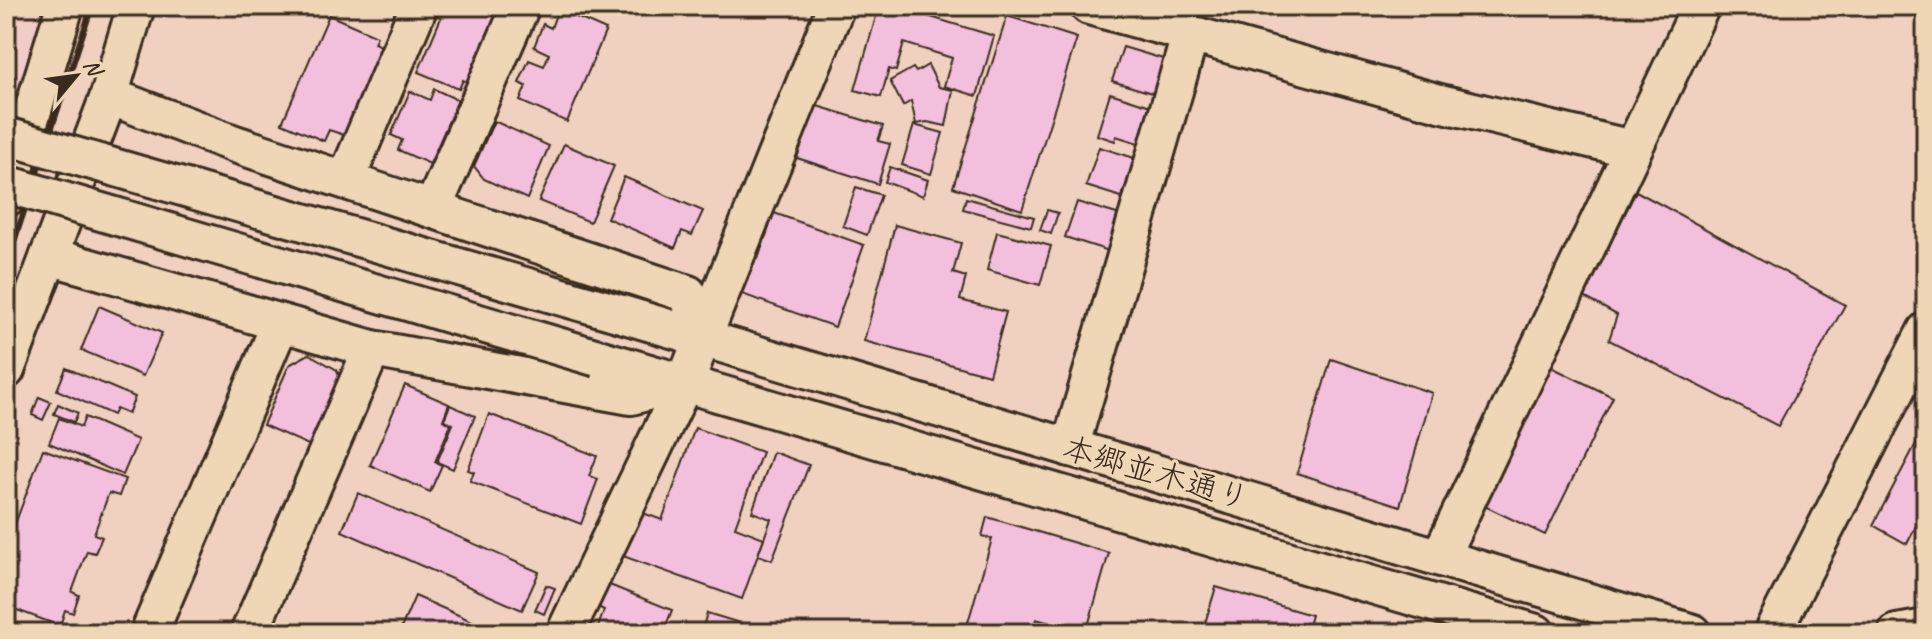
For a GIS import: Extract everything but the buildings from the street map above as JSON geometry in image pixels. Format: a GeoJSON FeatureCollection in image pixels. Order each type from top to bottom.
{"type":"FeatureCollection","features":[{"type":"Feature","properties":{"kind":"street"},"geometry":{"type":"LineString","coordinates":[[6,198],[65,6]]}},
{"type":"Feature","properties":{"kind":"street"},"geometry":{"type":"LineString","coordinates":[[6,370],[109,96],[136,6]]}},
{"type":"Feature","properties":{"kind":"street"},"geometry":{"type":"LineString","coordinates":[[346,180],[419,6]]}},
{"type":"Feature","properties":{"kind":"street"},"geometry":{"type":"LineString","coordinates":[[433,208],[521,6]]}},
{"type":"Feature","properties":{"kind":"street"},"geometry":{"type":"LineString","coordinates":[[565,633],[685,382],[836,6]]}},
{"type":"Feature","properties":{"kind":"street"},"geometry":{"type":"LineString","coordinates":[[1089,6],[1440,103],[1632,149]]}},
{"type":"Feature","properties":{"kind":"street"},"geometry":{"type":"LineString","coordinates":[[1440,557],[1701,6]]}},
{"type":"Feature","properties":{"kind":"street"},"geometry":{"type":"LineString","coordinates":[[1070,448],[1190,36]]}},
{"type":"Feature","properties":{"kind":"street"},"geometry":{"type":"LineString","coordinates":[[109,96],[346,180],[688,294],[702,339]]}},
{"type":"Feature","properties":{"kind":"street","name":"本郷並木通り"},"geometry":{"type":"LineString","coordinates":[[6,136],[618,313],[1693,633]]}},
{"type":"Feature","properties":{"kind":"street","name":"本郷並木通り"},"geometry":{"type":"LineString","coordinates":[[6,184],[1536,633]]}},
{"type":"Feature","properties":{"kind":"street"},"geometry":{"type":"LineString","coordinates":[[49,256],[372,349],[631,396],[685,382]]}},
{"type":"Feature","properties":{"kind":"street"},"geometry":{"type":"LineString","coordinates":[[149,633],[280,324]]}},
{"type":"Feature","properties":{"kind":"street"},"geometry":{"type":"LineString","coordinates":[[1772,633],[1926,331]]}},
{"type":"Feature","properties":{"kind":"street"},"geometry":{"type":"LineString","coordinates":[[249,633],[372,349]]}},
{"type":"Feature","properties":{"kind":"street"},"geometry":{"type":"LineString","coordinates":[[1897,633],[1926,628]]}},
{"type":"Feature","properties":{"kind":"shaded area"},"geometry":{"type":"Polygon","coordinates":[[[6,6],[53,6],[6,141],[6,6]]]}},
{"type":"Feature","properties":{"kind":"railway"},"geometry":{"type":"LineString","coordinates":[[6,266],[92,6]]}}]}
